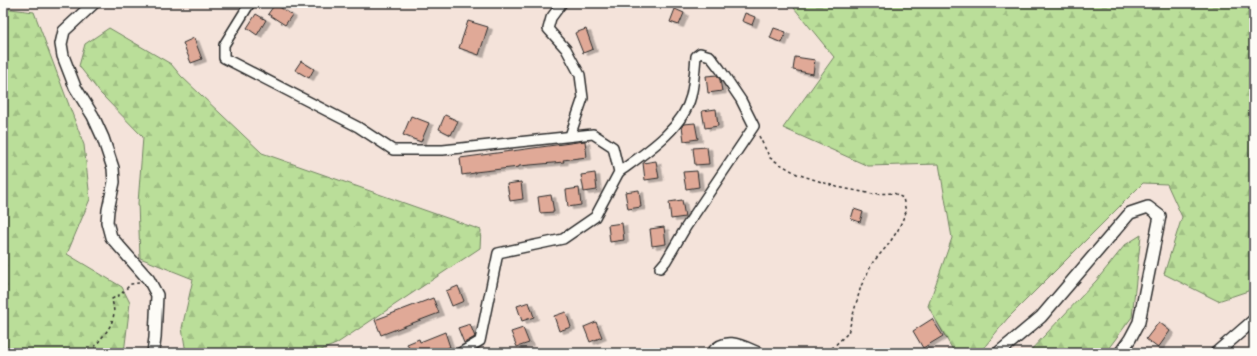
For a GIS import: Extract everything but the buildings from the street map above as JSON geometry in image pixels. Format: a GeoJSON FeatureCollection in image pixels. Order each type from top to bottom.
{"type":"FeatureCollection","features":[{"type":"Feature","properties":{"kind":"street"},"geometry":{"type":"LineString","coordinates":[[94,3],[64,30],[61,44],[63,56],[75,87],[93,116],[103,138],[113,168],[114,182],[107,222],[111,237],[150,283],[157,295],[153,353]]}},
{"type":"Feature","properties":{"kind":"street"},"geometry":{"type":"LineString","coordinates":[[250,3],[224,45],[224,58],[358,127],[393,150],[443,150],[593,134],[614,147],[619,172]]}},
{"type":"Feature","properties":{"kind":"street"},"geometry":{"type":"LineString","coordinates":[[562,3],[551,18],[548,29],[566,49],[580,75],[583,98],[570,136]]}},
{"type":"Feature","properties":{"kind":"street"},"geometry":{"type":"LineString","coordinates":[[460,353],[480,341],[498,253],[563,239],[595,217],[619,172],[664,138],[683,116],[691,97],[696,56],[700,52],[710,56],[720,69],[741,100],[754,126],[660,268]]}},
{"type":"Feature","properties":{"kind":"street"},"geometry":{"type":"LineString","coordinates":[[998,353],[1041,317],[1130,213],[1148,207],[1160,216],[1139,322],[1130,339],[1120,353]]}},
{"type":"Feature","properties":{"kind":"street"},"geometry":{"type":"LineString","coordinates":[[1216,353],[1254,320]]}},
{"type":"Feature","properties":{"kind":"street"},"geometry":{"type":"LineString","coordinates":[[712,353],[720,345],[732,343],[758,353]]}},
{"type":"Feature","properties":{"kind":"path"},"geometry":{"type":"LineString","coordinates":[[754,126],[770,158],[797,174],[838,187],[873,194],[894,193],[902,198],[906,212],[898,230],[888,245],[873,262],[861,286],[848,333],[830,350],[815,353]]}},
{"type":"Feature","properties":{"kind":"path"},"geometry":{"type":"LineString","coordinates":[[92,353],[95,345],[108,330],[114,316],[112,299],[121,294],[131,284],[150,283]]}},
{"type":"Feature","properties":{"kind":"green space"},"geometry":{"type":"Polygon","coordinates":[[[790,3],[1254,3],[1254,289],[1218,301],[1164,274],[1182,217],[1167,184],[1143,183],[1007,319],[982,350],[953,350],[928,306],[952,238],[939,164],[868,166],[783,128],[834,57],[790,3]]]}},
{"type":"Feature","properties":{"kind":"green space"},"geometry":{"type":"Polygon","coordinates":[[[3,8],[34,12],[84,145],[90,199],[67,254],[122,287],[130,303],[124,353],[3,353],[3,8]]]}},
{"type":"Feature","properties":{"kind":"green space"},"geometry":{"type":"Polygon","coordinates":[[[109,28],[171,64],[181,76],[262,153],[481,230],[480,248],[336,344],[314,353],[186,353],[182,328],[193,279],[140,258],[138,203],[143,137],[101,94],[79,66],[85,44],[109,28]]]}},
{"type":"Feature","properties":{"kind":"green space"},"geometry":{"type":"Polygon","coordinates":[[[1141,235],[1132,317],[1105,353],[1028,353],[1096,281],[1125,245],[1141,235]]]}}]}
